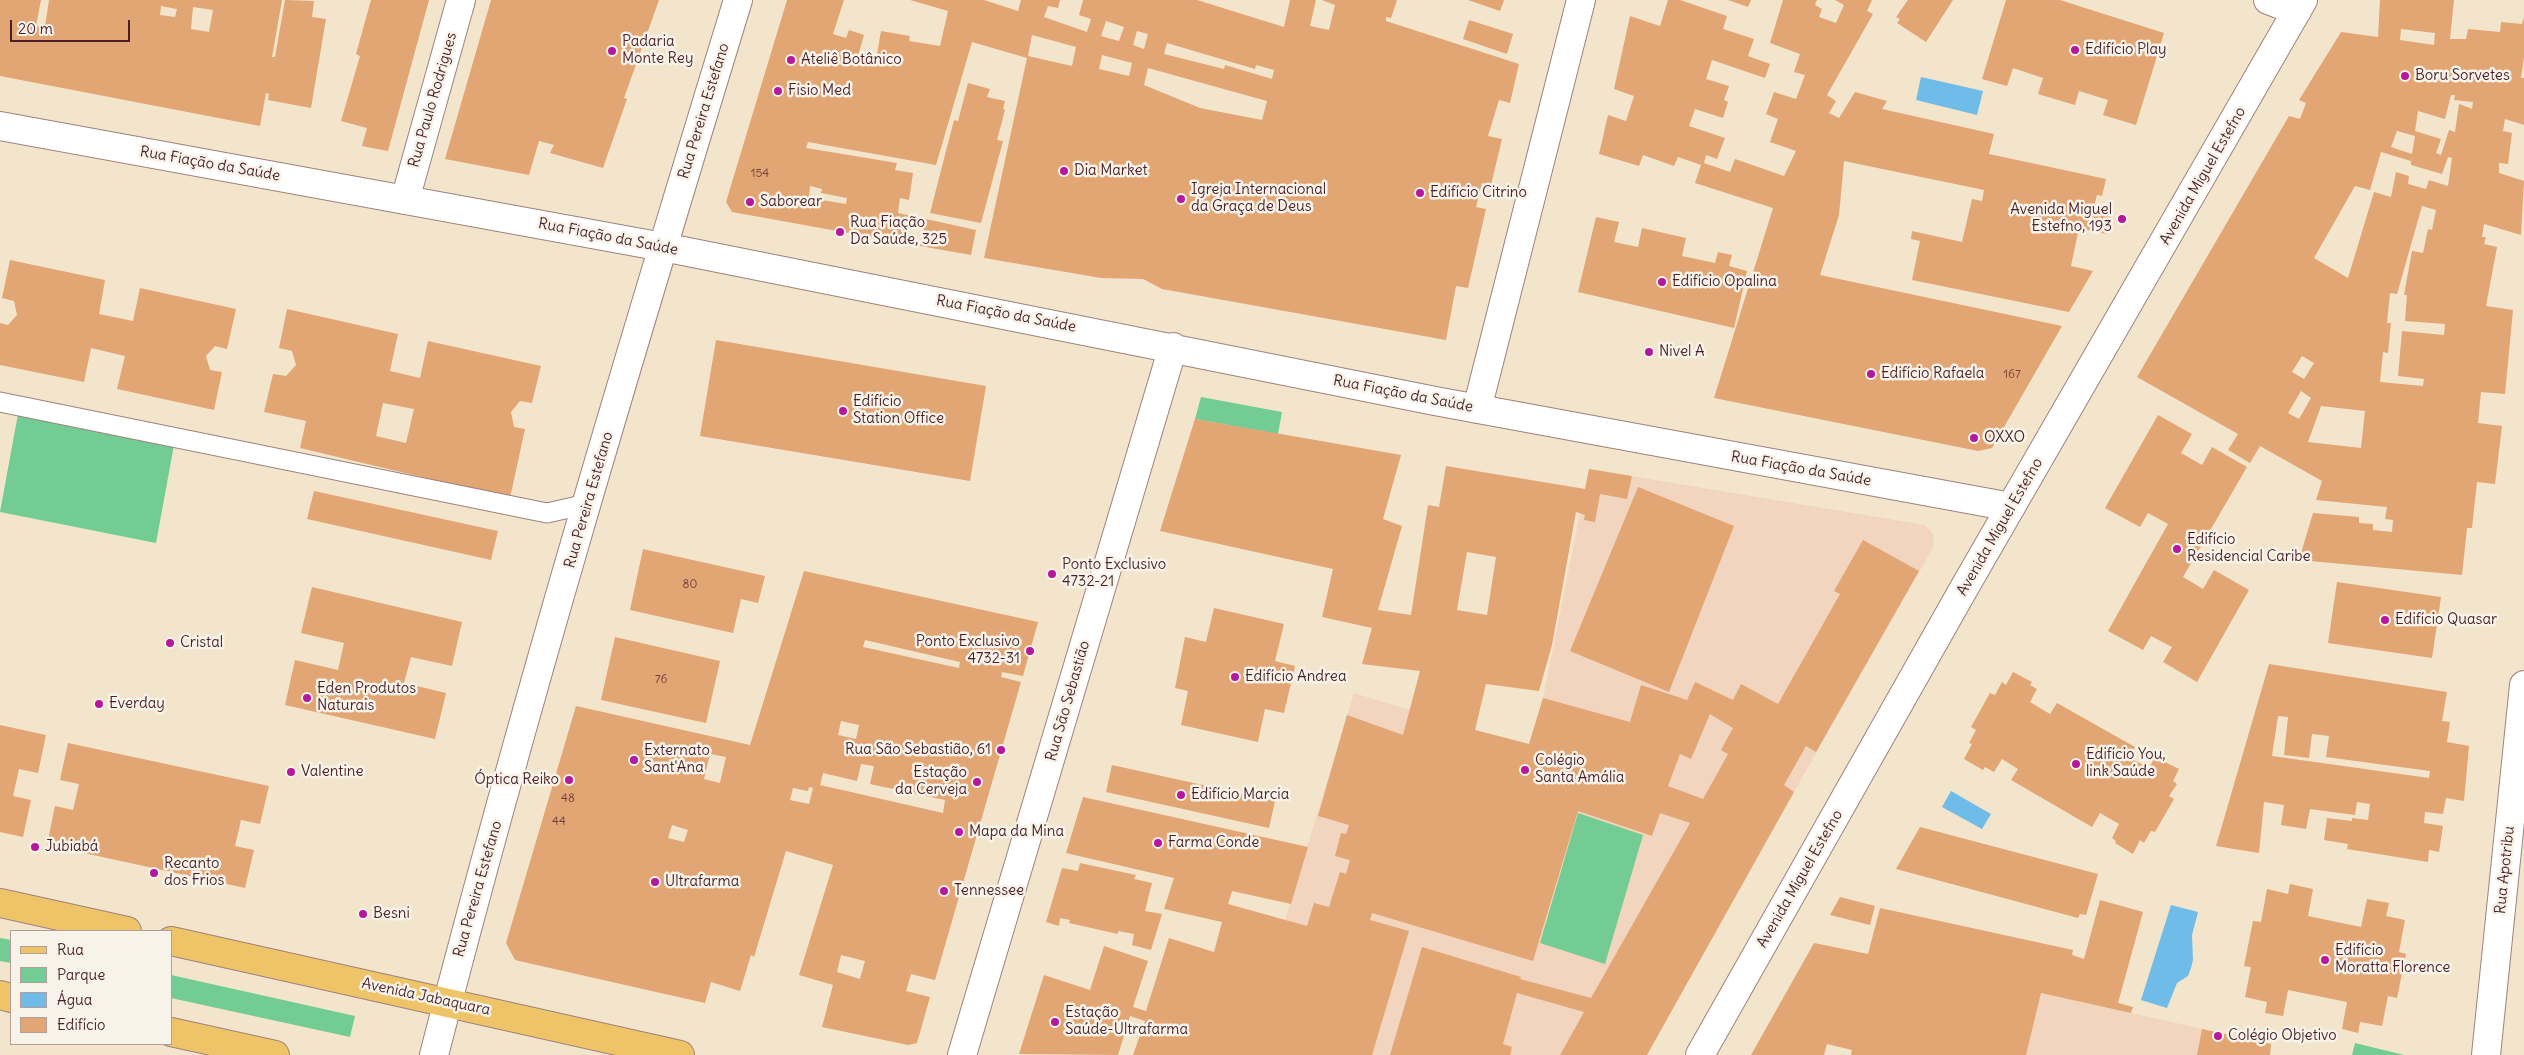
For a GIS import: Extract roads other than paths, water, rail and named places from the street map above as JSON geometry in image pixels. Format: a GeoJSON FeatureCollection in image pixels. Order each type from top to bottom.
{"type":"FeatureCollection","features":[{"type":"Feature","properties":{"kind":"main road"},"geometry":{"type":"LineString","coordinates":[[0,903],[122,930]]}},
{"type":"Feature","properties":{"kind":"main road","name":"Avenida Jabaquara"},"geometry":{"type":"LineString","coordinates":[[172,941],[680,1055]]}},
{"type":"Feature","properties":{"kind":"main road"},"geometry":{"type":"LineString","coordinates":[[172,1032],[275,1055]]}},
{"type":"Feature","properties":{"kind":"street","name":"Rua Paulo Rodrigues"},"geometry":{"type":"LineString","coordinates":[[405,200],[461,0]]}},
{"type":"Feature","properties":{"kind":"street","name":"Rua Pereira Estefano"},"geometry":{"type":"LineString","coordinates":[[434,1055],[465,933],[588,504],[738,0]]}},
{"type":"Feature","properties":{"kind":"street"},"geometry":{"type":"LineString","coordinates":[[1478,409],[1581,0]]}},
{"type":"Feature","properties":{"kind":"street"},"geometry":{"type":"LineString","coordinates":[[2268,0],[2300,6]]}},
{"type":"Feature","properties":{"kind":"street","name":"Avenida Miguel Estefno"},"geometry":{"type":"LineString","coordinates":[[1700,1055],[2011,507],[2300,6]]}},
{"type":"Feature","properties":{"kind":"street","name":"Rua Fiação da Saúde"},"geometry":{"type":"LineString","coordinates":[[0,126],[663,247],[1478,409],[2011,507]]}},
{"type":"Feature","properties":{"kind":"street","name":"Rua São Sebastião"},"geometry":{"type":"LineString","coordinates":[[962,1055],[1173,347]]}},
{"type":"Feature","properties":{"kind":"street","name":"Rua Apotribu"},"geometry":{"type":"LineString","coordinates":[[2486,1055],[2524,685]]}},
{"type":"Feature","properties":{"kind":"lane"},"geometry":{"type":"LineString","coordinates":[[0,402],[547,512],[588,504]]}},
{"type":"Feature","properties":{"kind":"water"},"geometry":{"type":"Polygon","coordinates":[[[1921,77],[1983,91],[1977,115],[1916,100],[1921,77]]]}},
{"type":"Feature","properties":{"kind":"water"},"geometry":{"type":"Polygon","coordinates":[[[1951,791],[1991,814],[1982,829],[1942,807],[1951,791]]]}},
{"type":"Feature","properties":{"kind":"water"},"geometry":{"type":"Polygon","coordinates":[[[2171,905],[2198,912],[2192,935],[2193,960],[2191,968],[2188,976],[2177,983],[2167,1008],[2141,1000],[2171,905]]]}},
{"type":"Feature","properties":{"kind":"place","name":"Edifício Play"},"geometry":{"type":"Point","coordinates":[2075,50]}},
{"type":"Feature","properties":{"kind":"place","name":"Padaria Monte Rey"},"geometry":{"type":"Point","coordinates":[612,51]}},
{"type":"Feature","properties":{"kind":"place","name":"Ateliê Botânico"},"geometry":{"type":"Point","coordinates":[791,60]}},
{"type":"Feature","properties":{"kind":"place","name":"Boru Sorvetes"},"geometry":{"type":"Point","coordinates":[2405,76]}},
{"type":"Feature","properties":{"kind":"place","name":"Fisio Med"},"geometry":{"type":"Point","coordinates":[778,91]}},
{"type":"Feature","properties":{"kind":"place","name":"Dia Market"},"geometry":{"type":"Point","coordinates":[1064,171]}},
{"type":"Feature","properties":{"kind":"place","name":"Edifício Citrino"},"geometry":{"type":"Point","coordinates":[1420,193]}},
{"type":"Feature","properties":{"kind":"place","name":"Igreja Internacional da Graça de Deus"},"geometry":{"type":"Point","coordinates":[1181,199]}},
{"type":"Feature","properties":{"kind":"place","name":"Saborear"},"geometry":{"type":"Point","coordinates":[750,202]}},
{"type":"Feature","properties":{"kind":"place","name":"Avenida Miguel Estefno, 193"},"geometry":{"type":"Point","coordinates":[2122,219]}},
{"type":"Feature","properties":{"kind":"place","name":"Rua Fiação Da Saúde, 325"},"geometry":{"type":"Point","coordinates":[840,232]}},
{"type":"Feature","properties":{"kind":"place","name":"Edifício Opalina"},"geometry":{"type":"Point","coordinates":[1662,282]}},
{"type":"Feature","properties":{"kind":"place","name":"Nivel A"},"geometry":{"type":"Point","coordinates":[1649,352]}},
{"type":"Feature","properties":{"kind":"place","name":"Edifício Rafaela"},"geometry":{"type":"Point","coordinates":[1871,374]}},
{"type":"Feature","properties":{"kind":"place","name":"Edifício Station Office"},"geometry":{"type":"Point","coordinates":[843,411]}},
{"type":"Feature","properties":{"kind":"place","name":"OXXO"},"geometry":{"type":"Point","coordinates":[1974,438]}},
{"type":"Feature","properties":{"kind":"place","name":"Edifício Residencial Caribe"},"geometry":{"type":"Point","coordinates":[2177,549]}},
{"type":"Feature","properties":{"kind":"place","name":"Ponto Exclusivo 4732-21"},"geometry":{"type":"Point","coordinates":[1052,574]}},
{"type":"Feature","properties":{"kind":"place","name":"Edifício Quasar"},"geometry":{"type":"Point","coordinates":[2385,620]}},
{"type":"Feature","properties":{"kind":"place","name":"Cristal"},"geometry":{"type":"Point","coordinates":[170,643]}},
{"type":"Feature","properties":{"kind":"place","name":"Ponto Exclusivo 4732-31"},"geometry":{"type":"Point","coordinates":[1030,651]}},
{"type":"Feature","properties":{"kind":"place","name":"Edifício Andrea"},"geometry":{"type":"Point","coordinates":[1235,677]}},
{"type":"Feature","properties":{"kind":"place","name":"Eden Produtos Naturais"},"geometry":{"type":"Point","coordinates":[307,698]}},
{"type":"Feature","properties":{"kind":"place","name":"Everday"},"geometry":{"type":"Point","coordinates":[99,704]}},
{"type":"Feature","properties":{"kind":"place","name":"Rua São Sebastião, 61"},"geometry":{"type":"Point","coordinates":[1001,750]}},
{"type":"Feature","properties":{"kind":"place","name":"Externato Sant'Ana"},"geometry":{"type":"Point","coordinates":[634,760]}},
{"type":"Feature","properties":{"kind":"place","name":"Edifício You, link Saúde"},"geometry":{"type":"Point","coordinates":[2076,764]}},
{"type":"Feature","properties":{"kind":"place","name":"Colégio Santa Amália"},"geometry":{"type":"Point","coordinates":[1525,770]}},
{"type":"Feature","properties":{"kind":"place","name":"Valentine"},"geometry":{"type":"Point","coordinates":[291,772]}},
{"type":"Feature","properties":{"kind":"place","name":"Óptica Reiko"},"geometry":{"type":"Point","coordinates":[569,780]}},
{"type":"Feature","properties":{"kind":"place","name":"Estação da Cerveja"},"geometry":{"type":"Point","coordinates":[977,782]}},
{"type":"Feature","properties":{"kind":"place","name":"Edifício Marcia"},"geometry":{"type":"Point","coordinates":[1181,795]}},
{"type":"Feature","properties":{"kind":"place","name":"Mapa da Mina"},"geometry":{"type":"Point","coordinates":[959,832]}},
{"type":"Feature","properties":{"kind":"place","name":"Farma Conde"},"geometry":{"type":"Point","coordinates":[1158,843]}},
{"type":"Feature","properties":{"kind":"place","name":"Jubiabá"},"geometry":{"type":"Point","coordinates":[35,847]}},
{"type":"Feature","properties":{"kind":"place","name":"Recanto dos Frios"},"geometry":{"type":"Point","coordinates":[154,873]}},
{"type":"Feature","properties":{"kind":"place","name":"Ultrafarma"},"geometry":{"type":"Point","coordinates":[655,882]}},
{"type":"Feature","properties":{"kind":"place","name":"Tennessee"},"geometry":{"type":"Point","coordinates":[944,891]}},
{"type":"Feature","properties":{"kind":"place","name":"Besni"},"geometry":{"type":"Point","coordinates":[363,914]}},
{"type":"Feature","properties":{"kind":"place","name":"Edifício Moratta Florence"},"geometry":{"type":"Point","coordinates":[2325,960]}},
{"type":"Feature","properties":{"kind":"place","name":"Estação Saúde-Ultrafarma"},"geometry":{"type":"Point","coordinates":[1055,1022]}},
{"type":"Feature","properties":{"kind":"place","name":"Colégio Objetivo"},"geometry":{"type":"Point","coordinates":[2218,1036]}}]}
